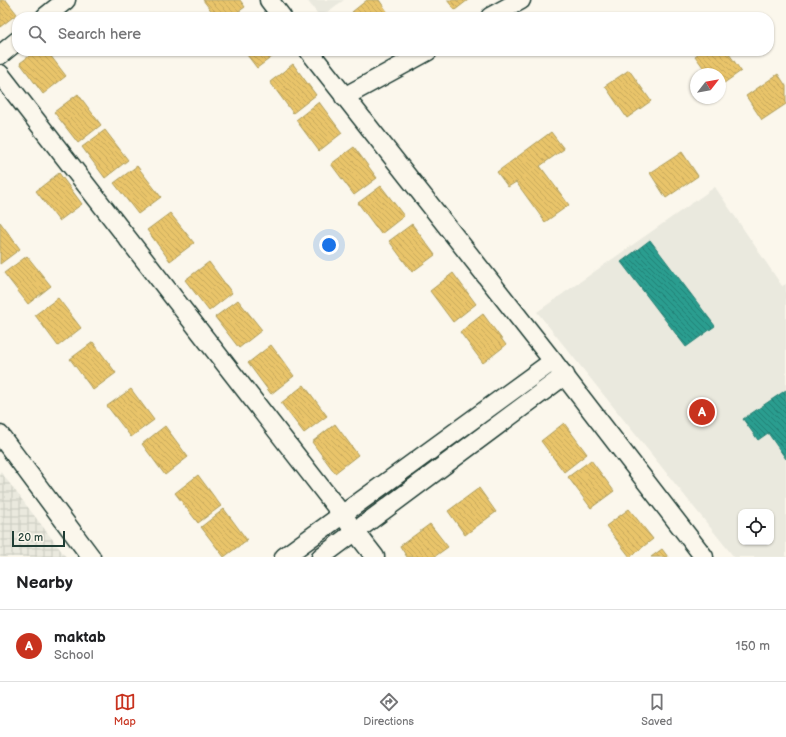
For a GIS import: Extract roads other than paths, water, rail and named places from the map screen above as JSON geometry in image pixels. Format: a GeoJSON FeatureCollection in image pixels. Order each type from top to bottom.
{"type":"FeatureCollection","features":[{"type":"Feature","properties":{"kind":"street"},"geometry":{"type":"LineString","coordinates":[[52,12],[66,0]]}},
{"type":"Feature","properties":{"kind":"street"},"geometry":{"type":"LineString","coordinates":[[269,0],[278,12]]}},
{"type":"Feature","properties":{"kind":"street"},"geometry":{"type":"LineString","coordinates":[[499,12],[521,0]]}},
{"type":"Feature","properties":{"kind":"street"},"geometry":{"type":"LineString","coordinates":[[0,55],[12,45]]}},
{"type":"Feature","properties":{"kind":"street"},"geometry":{"type":"LineString","coordinates":[[313,56],[565,376],[704,557]]}},
{"type":"Feature","properties":{"kind":"street"},"geometry":{"type":"LineString","coordinates":[[344,97],[419,56]]}},
{"type":"Feature","properties":{"kind":"street"},"geometry":{"type":"LineString","coordinates":[[0,74],[375,557]]}},
{"type":"Feature","properties":{"kind":"street"},"geometry":{"type":"LineString","coordinates":[[284,557],[553,361]]}},
{"type":"Feature","properties":{"kind":"street"},"geometry":{"type":"LineString","coordinates":[[321,557],[565,376]]}},
{"type":"Feature","properties":{"kind":"street"},"geometry":{"type":"LineString","coordinates":[[0,435],[91,557]]}},
{"type":"Feature","properties":{"kind":"place","name":"maktab"},"geometry":{"type":"Point","coordinates":[702,412]}}]}
